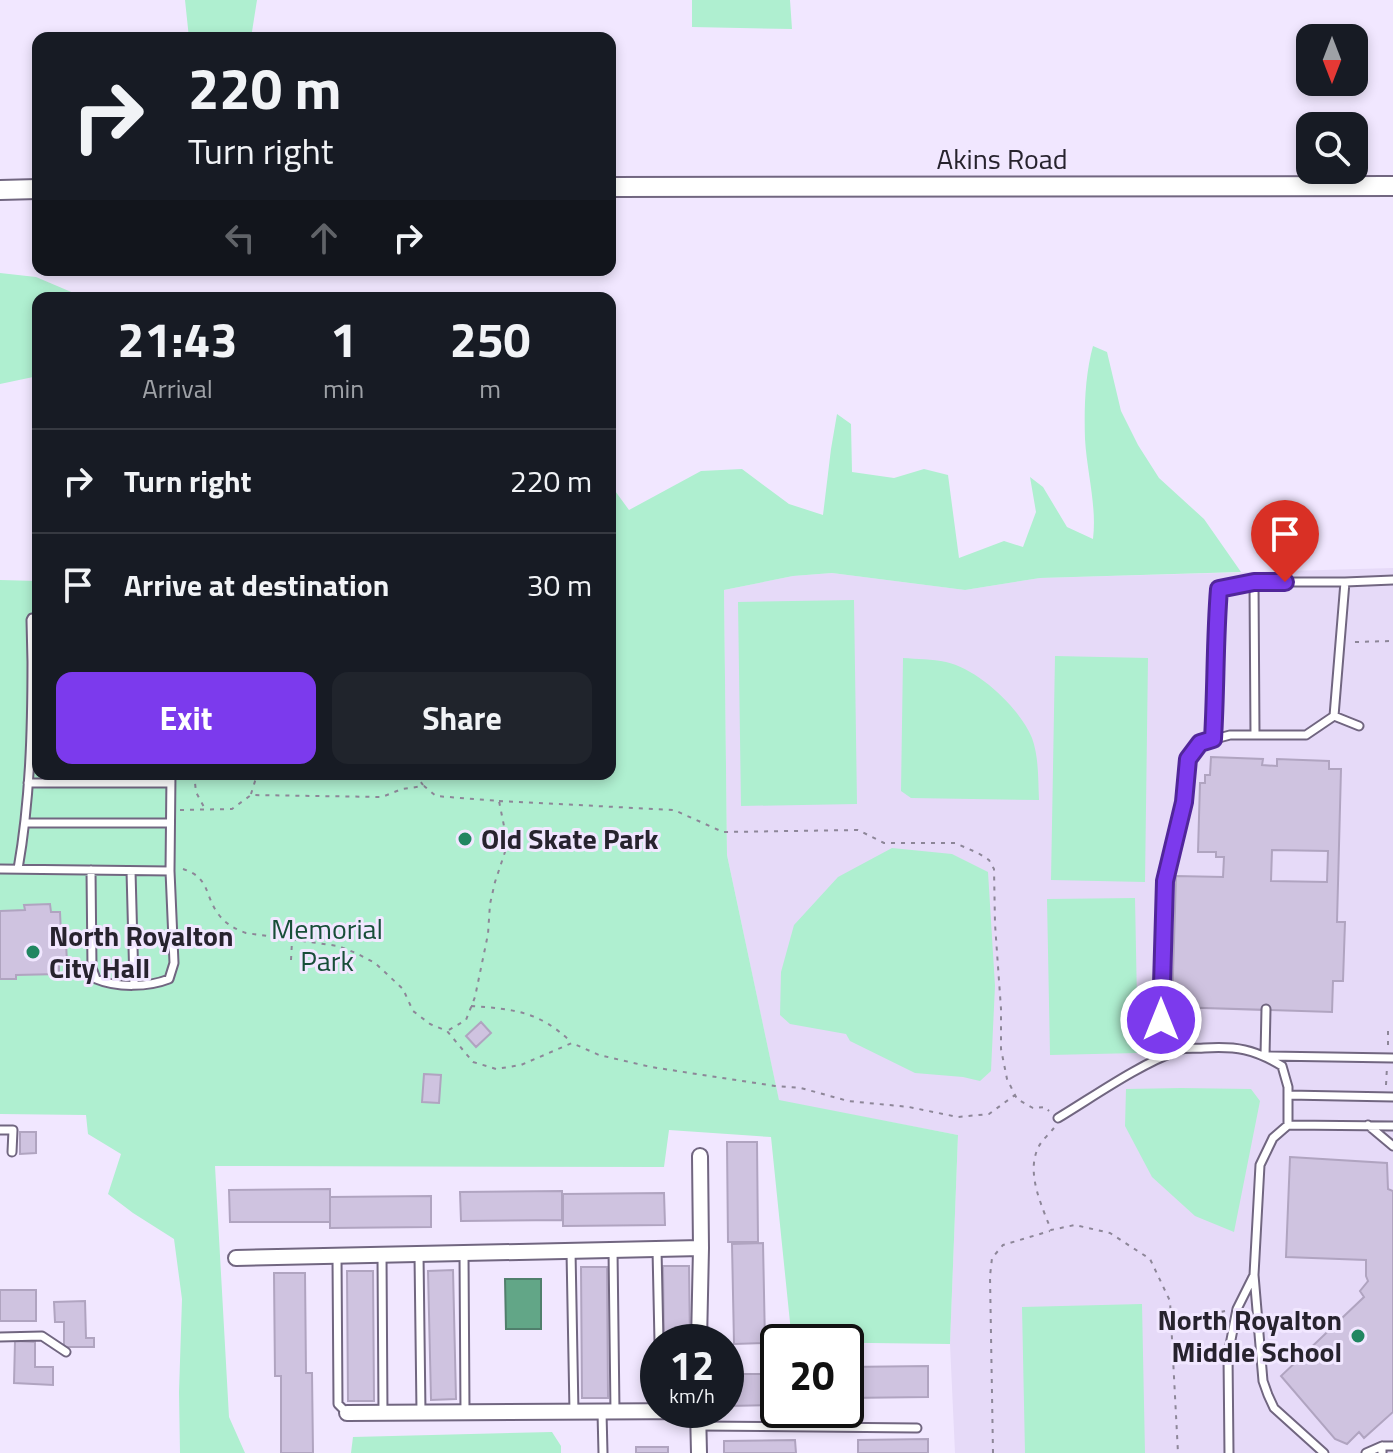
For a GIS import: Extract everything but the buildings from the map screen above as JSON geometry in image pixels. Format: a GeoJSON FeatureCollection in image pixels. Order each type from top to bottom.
{"type":"FeatureCollection","features":[{"type":"Feature","properties":{"kind":"street","name":"Akins Road"},"geometry":{"type":"LineString","coordinates":[[616,187],[1393,186]]}},
{"type":"Feature","properties":{"kind":"street"},"geometry":{"type":"LineString","coordinates":[[0,190],[32,189]]}},
{"type":"Feature","properties":{"kind":"street"},"geometry":{"type":"LineString","coordinates":[[699,1324],[700,1156]]}},
{"type":"Feature","properties":{"kind":"street"},"geometry":{"type":"LineString","coordinates":[[236,1258],[701,1248]]}},
{"type":"Feature","properties":{"kind":"street"},"geometry":{"type":"LineString","coordinates":[[347,1413],[640,1411]]}},
{"type":"Feature","properties":{"kind":"street"},"geometry":{"type":"LineString","coordinates":[[698,1428],[699,1453]]}},
{"type":"Feature","properties":{"kind":"lane"},"geometry":{"type":"LineString","coordinates":[[1213,739],[1219,589],[1254,582],[1393,580]]}},
{"type":"Feature","properties":{"kind":"lane"},"geometry":{"type":"LineString","coordinates":[[1254,582],[1255,735]]}},
{"type":"Feature","properties":{"kind":"lane"},"geometry":{"type":"LineString","coordinates":[[1334,716],[1345,582]]}},
{"type":"Feature","properties":{"kind":"lane"},"geometry":{"type":"LineString","coordinates":[[1182,1048],[1161,1020],[1165,881],[1184,802],[1188,759],[1200,743],[1213,739],[1230,735],[1306,735],[1334,716]]}},
{"type":"Feature","properties":{"kind":"lane"},"geometry":{"type":"LineString","coordinates":[[1334,716],[1359,726]]}},
{"type":"Feature","properties":{"kind":"lane"},"geometry":{"type":"LineString","coordinates":[[18,869],[32,756]]}},
{"type":"Feature","properties":{"kind":"lane"},"geometry":{"type":"LineString","coordinates":[[28,783],[114,780]]}},
{"type":"Feature","properties":{"kind":"lane"},"geometry":{"type":"LineString","coordinates":[[91,870],[92,968],[96,979],[108,984],[156,984],[169,979],[174,963],[170,871],[171,780]]}},
{"type":"Feature","properties":{"kind":"lane"},"geometry":{"type":"LineString","coordinates":[[26,823],[170,823]]}},
{"type":"Feature","properties":{"kind":"lane"},"geometry":{"type":"LineString","coordinates":[[0,869],[170,871]]}},
{"type":"Feature","properties":{"kind":"lane"},"geometry":{"type":"LineString","coordinates":[[131,871],[134,984]]}},
{"type":"Feature","properties":{"kind":"lane"},"geometry":{"type":"LineString","coordinates":[[1265,1056],[1266,1009]]}},
{"type":"Feature","properties":{"kind":"lane"},"geometry":{"type":"LineString","coordinates":[[1058,1118],[1134,1072],[1182,1048],[1223,1047],[1247,1049],[1282,1066],[1288,1087],[1288,1125]]}},
{"type":"Feature","properties":{"kind":"lane"},"geometry":{"type":"LineString","coordinates":[[1265,1056],[1393,1058]]}},
{"type":"Feature","properties":{"kind":"lane"},"geometry":{"type":"LineString","coordinates":[[1288,1095],[1393,1097]]}},
{"type":"Feature","properties":{"kind":"lane"},"geometry":{"type":"LineString","coordinates":[[1324,1453],[1274,1408],[1263,1381],[1254,1275],[1260,1165],[1273,1138],[1288,1125],[1393,1126]]}},
{"type":"Feature","properties":{"kind":"lane"},"geometry":{"type":"LineString","coordinates":[[1368,1125],[1393,1146]]}},
{"type":"Feature","properties":{"kind":"lane"},"geometry":{"type":"LineString","coordinates":[[0,1130],[13,1130],[12,1152]]}},
{"type":"Feature","properties":{"kind":"lane"},"geometry":{"type":"LineString","coordinates":[[657,1249],[659,1324]]}},
{"type":"Feature","properties":{"kind":"lane"},"geometry":{"type":"LineString","coordinates":[[603,1453],[609,1412],[613,1250]]}},
{"type":"Feature","properties":{"kind":"lane"},"geometry":{"type":"LineString","coordinates":[[571,1251],[574,1412]]}},
{"type":"Feature","properties":{"kind":"lane"},"geometry":{"type":"LineString","coordinates":[[464,1253],[465,1412]]}},
{"type":"Feature","properties":{"kind":"lane"},"geometry":{"type":"LineString","coordinates":[[419,1254],[421,1412]]}},
{"type":"Feature","properties":{"kind":"lane"},"geometry":{"type":"LineString","coordinates":[[382,1255],[383,1413]]}},
{"type":"Feature","properties":{"kind":"lane"},"geometry":{"type":"LineString","coordinates":[[337,1256],[338,1404],[347,1413]]}},
{"type":"Feature","properties":{"kind":"lane"},"geometry":{"type":"LineString","coordinates":[[1229,1453],[1228,1355],[1237,1309],[1254,1275]]}},
{"type":"Feature","properties":{"kind":"lane"},"geometry":{"type":"LineString","coordinates":[[0,1337],[42,1336],[66,1352]]}},
{"type":"Feature","properties":{"kind":"lane"},"geometry":{"type":"LineString","coordinates":[[744,1419],[917,1428]]}},
{"type":"Feature","properties":{"kind":"lane"},"geometry":{"type":"LineString","coordinates":[[1366,1453],[1393,1446]]}},
{"type":"Feature","properties":{"kind":"path"},"geometry":{"type":"LineString","coordinates":[[1355,642],[1393,639]]}},
{"type":"Feature","properties":{"kind":"path"},"geometry":{"type":"LineString","coordinates":[[195,780],[196,792],[205,809]]}},
{"type":"Feature","properties":{"kind":"path"},"geometry":{"type":"LineString","coordinates":[[170,810],[232,809],[251,795],[255,780]]}},
{"type":"Feature","properties":{"kind":"path"},"geometry":{"type":"LineString","coordinates":[[420,780],[436,796],[674,810],[723,832],[858,830],[884,843],[955,843],[989,860],[994,869],[1001,1049],[1007,1079],[1017,1099],[1033,1108],[1045,1107],[1058,1118],[1039,1146],[1032,1166],[1051,1230]]}},
{"type":"Feature","properties":{"kind":"path"},"geometry":{"type":"LineString","coordinates":[[251,795],[382,797],[402,789],[424,786]]}},
{"type":"Feature","properties":{"kind":"path"},"geometry":{"type":"LineString","coordinates":[[447,1031],[466,1020],[488,934],[492,893],[506,849],[499,801]]}},
{"type":"Feature","properties":{"kind":"path"},"geometry":{"type":"LineString","coordinates":[[170,871],[177,868],[196,874],[209,892],[218,914],[236,929],[338,946],[375,963],[403,989],[413,1011],[430,1024],[447,1031],[473,1062],[496,1069],[521,1065],[572,1043]]}},
{"type":"Feature","properties":{"kind":"path"},"geometry":{"type":"LineString","coordinates":[[291,960],[292,940]]}},
{"type":"Feature","properties":{"kind":"path"},"geometry":{"type":"LineString","coordinates":[[471,1006],[514,1009],[538,1018],[560,1031],[572,1043],[599,1055],[651,1067],[801,1088],[848,1101],[909,1107],[958,1117],[989,1114],[1015,1095]]}},
{"type":"Feature","properties":{"kind":"path"},"geometry":{"type":"LineString","coordinates":[[993,1453],[992,1258],[1003,1245],[1075,1225],[1110,1233],[1150,1259],[1170,1301],[1178,1453]]}},
{"type":"Feature","properties":{"kind":"path"},"geometry":{"type":"LineString","coordinates":[[1172,1323],[1223,1312]]}},
{"type":"Feature","properties":{"kind":"shaded area"},"geometry":{"type":"Polygon","coordinates":[[[1393,568],[1393,1453],[955,1453],[950,1344],[958,1135],[779,1101],[727,855],[724,590],[793,576],[832,573],[965,590],[1040,578],[1393,568]]]}},
{"type":"Feature","properties":{"kind":"shaded area"},"geometry":{"type":"Polygon","coordinates":[[[505,1279],[541,1279],[541,1329],[506,1329],[505,1279]]]}},
{"type":"Feature","properties":{"kind":"green space"},"geometry":{"type":"Polygon","coordinates":[[[185,0],[257,0],[252,32],[188,32],[185,0]]]}},
{"type":"Feature","properties":{"kind":"green space"},"geometry":{"type":"Polygon","coordinates":[[[692,0],[790,0],[792,29],[692,27],[692,0]]]}},
{"type":"Feature","properties":{"kind":"green space"},"geometry":{"type":"Polygon","coordinates":[[[0,273],[36,277],[71,292],[32,292],[32,377],[0,384],[0,273]]]}},
{"type":"Feature","properties":{"kind":"green space","name":"Memorial Park"},"geometry":{"type":"Polygon","coordinates":[[[1093,346],[1107,352],[1121,411],[1159,478],[1204,519],[1241,572],[1040,578],[965,590],[832,573],[793,576],[724,590],[727,855],[779,1100],[958,1135],[950,1344],[864,1343],[864,1324],[790,1324],[771,1137],[669,1130],[664,1167],[215,1166],[229,1417],[245,1453],[180,1453],[182,1299],[174,1239],[108,1194],[121,1154],[88,1134],[86,1115],[0,1114],[0,580],[32,581],[32,780],[616,780],[616,492],[629,510],[701,471],[742,469],[789,504],[823,515],[837,414],[851,424],[852,472],[894,478],[924,469],[948,475],[959,558],[1004,541],[1023,547],[1036,512],[1030,477],[1043,487],[1067,527],[1093,539],[1094,514],[1086,452],[1087,380],[1093,346]]]}},
{"type":"Feature","properties":{"kind":"green space"},"geometry":{"type":"Polygon","coordinates":[[[854,600],[857,804],[741,806],[738,602],[854,600]]]}},
{"type":"Feature","properties":{"kind":"green space"},"geometry":{"type":"Polygon","coordinates":[[[1055,656],[1148,658],[1145,882],[1051,880],[1055,656]]]}},
{"type":"Feature","properties":{"kind":"green space"},"geometry":{"type":"Polygon","coordinates":[[[903,658],[941,661],[958,666],[984,681],[1008,703],[1032,738],[1039,800],[911,798],[901,791],[903,658]]]}},
{"type":"Feature","properties":{"kind":"green space"},"geometry":{"type":"Polygon","coordinates":[[[892,848],[952,854],[988,872],[995,986],[991,1071],[980,1081],[915,1073],[850,1041],[846,1034],[790,1024],[780,1015],[781,972],[794,925],[838,877],[892,848]]]}},
{"type":"Feature","properties":{"kind":"green space"},"geometry":{"type":"Polygon","coordinates":[[[1135,898],[1138,1053],[1050,1055],[1047,899],[1135,898]]]}},
{"type":"Feature","properties":{"kind":"green space"},"geometry":{"type":"Polygon","coordinates":[[[1126,1089],[1251,1089],[1260,1101],[1234,1232],[1195,1216],[1152,1177],[1125,1126],[1126,1089]]]}},
{"type":"Feature","properties":{"kind":"green space"},"geometry":{"type":"Polygon","coordinates":[[[1142,1304],[1145,1453],[1025,1453],[1022,1307],[1142,1304]]]}},
{"type":"Feature","properties":{"kind":"green space"},"geometry":{"type":"Polygon","coordinates":[[[552,1432],[561,1446],[561,1453],[351,1453],[353,1437],[552,1432]]]}},
{"type":"Feature","properties":{"kind":"place","name":"Old Skate Park"},"geometry":{"type":"Point","coordinates":[465,839]}},
{"type":"Feature","properties":{"kind":"place","name":"North Royalton City Hall"},"geometry":{"type":"Point","coordinates":[33,952]}},
{"type":"Feature","properties":{"kind":"place","name":"North Royalton Middle School"},"geometry":{"type":"Point","coordinates":[1358,1336]}},
{"type":"Feature","properties":{"kind":"route"},"geometry":{"type":"LineString","coordinates":[[1161,1020],[1165,881],[1184,802],[1188,759],[1200,743],[1213,739],[1219,589],[1254,582],[1285,582]]}}]}
